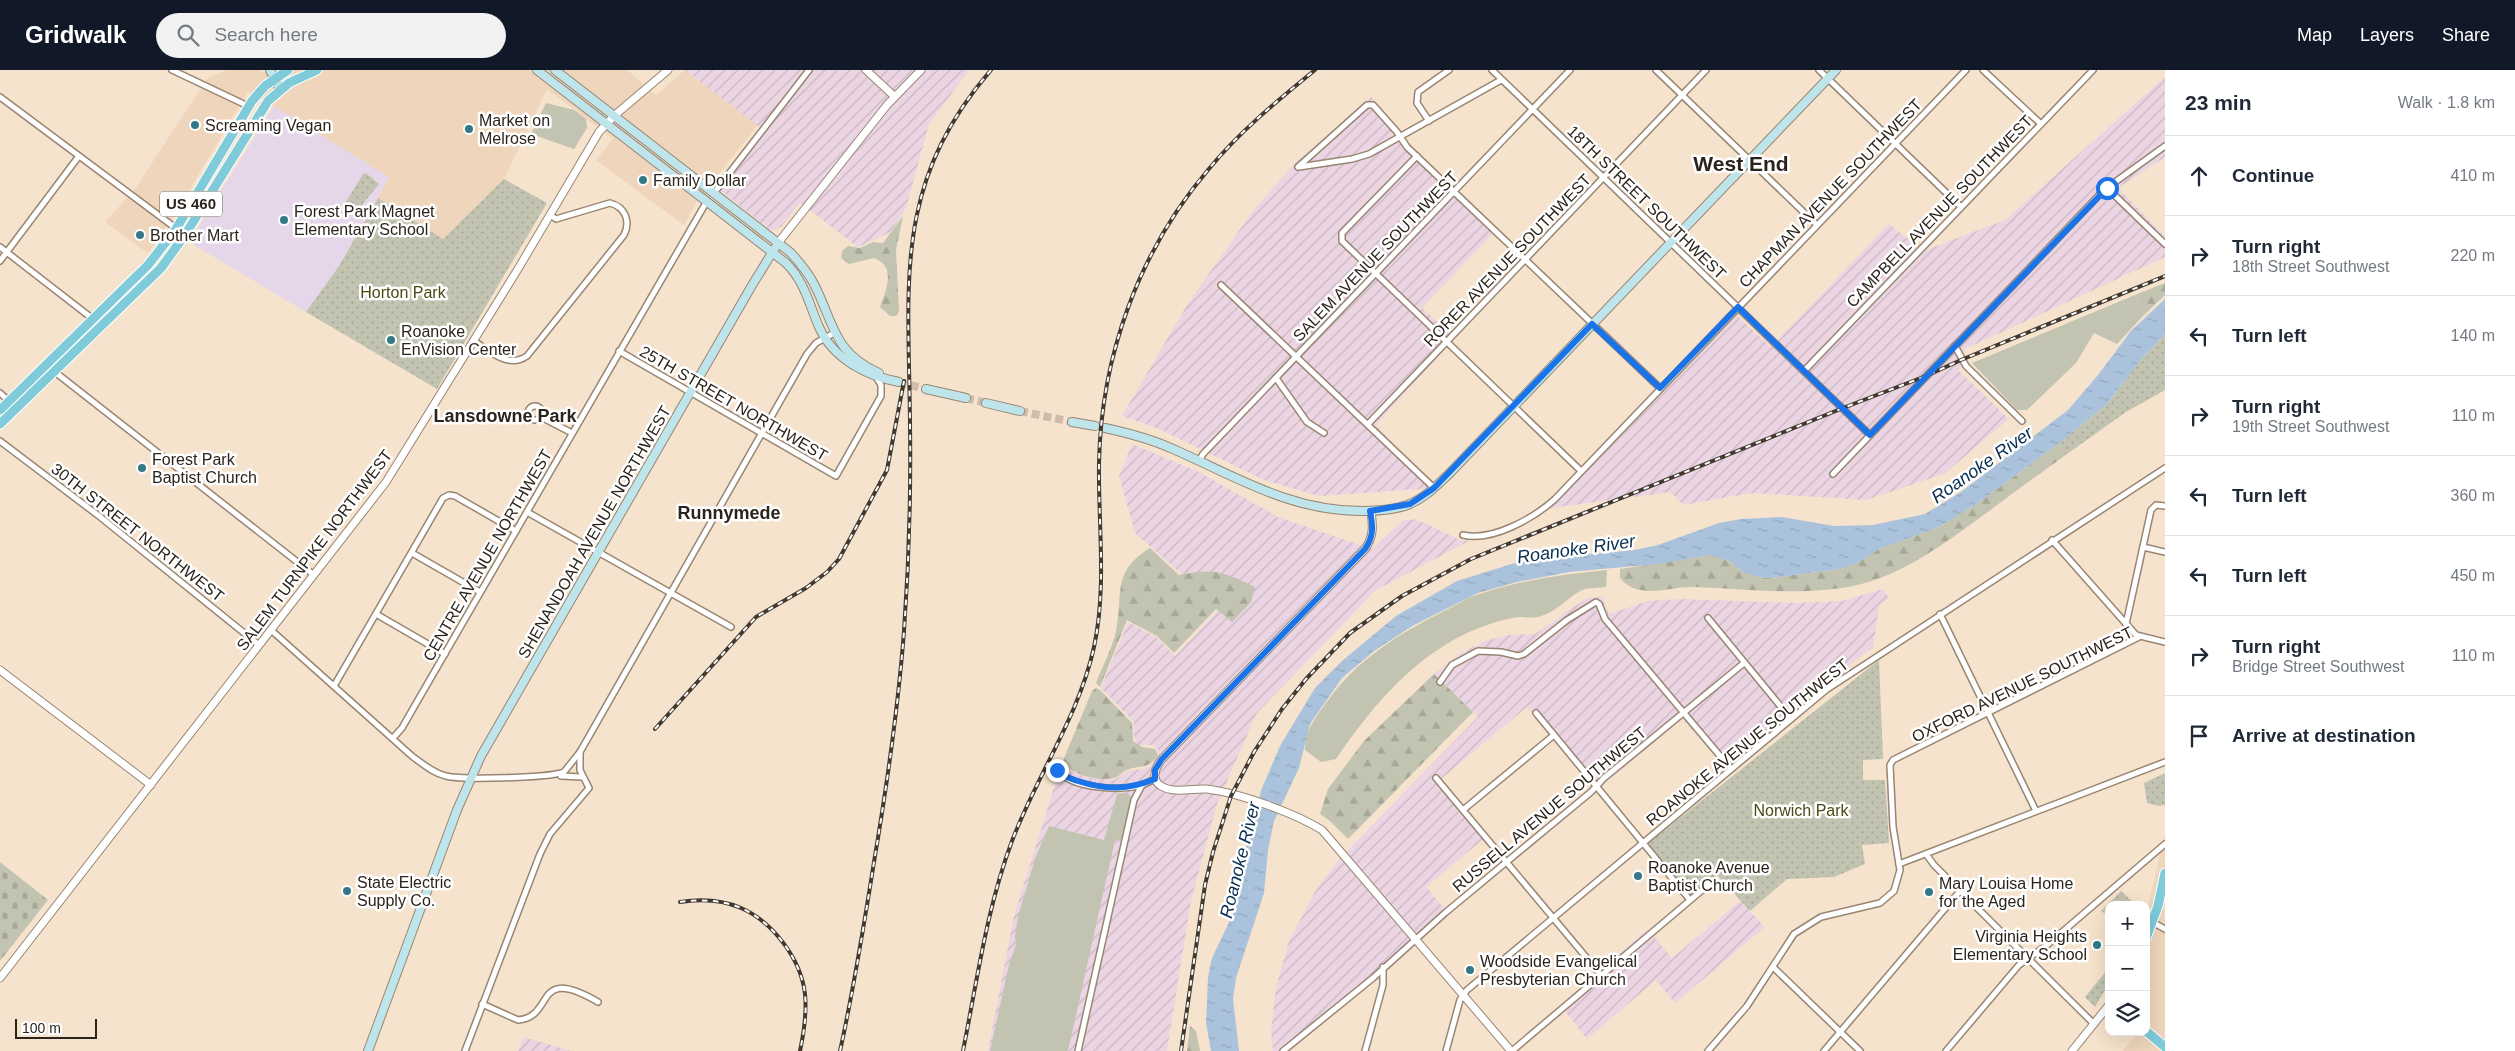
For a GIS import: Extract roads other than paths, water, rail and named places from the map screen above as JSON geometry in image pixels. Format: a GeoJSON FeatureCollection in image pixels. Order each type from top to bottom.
{"type":"FeatureCollection","features":[{"type":"Feature","properties":{"kind":"main road"},"geometry":{"type":"LineString","coordinates":[[270,70],[280,90]]}},
{"type":"Feature","properties":{"kind":"main road","name":"US 460"},"geometry":{"type":"LineString","coordinates":[[50,369],[94,319],[148,265],[176,228],[248,106],[274,79],[288,70]]}},
{"type":"Feature","properties":{"kind":"main road","name":"US 460"},"geometry":{"type":"LineString","coordinates":[[0,424],[13,404],[50,369],[102,326],[160,268],[185,235],[261,110],[280,90],[298,78],[317,70]]}},
{"type":"Feature","properties":{"kind":"main road"},"geometry":{"type":"LineString","coordinates":[[537,70],[772,252],[799,278],[824,337],[851,364],[876,377],[899,382],[861,363],[846,350],[834,333],[808,272],[778,243],[555,70]]}},
{"type":"Feature","properties":{"kind":"main road"},"geometry":{"type":"LineString","coordinates":[[1105,428],[1150,439],[1290,502],[1336,510],[1370,511],[1411,506],[1434,488],[1836,70]]}},
{"type":"Feature","properties":{"kind":"main road","name":"SHENANDOAH AVENUE NORTHWEST"},"geometry":{"type":"LineString","coordinates":[[368,1051],[470,780],[598,552],[778,243]]}},
{"type":"Feature","properties":{"kind":"main road"},"geometry":{"type":"LineString","coordinates":[[926,388],[966,398]]}},
{"type":"Feature","properties":{"kind":"main road"},"geometry":{"type":"LineString","coordinates":[[986,403],[1020,411]]}},
{"type":"Feature","properties":{"kind":"main road","name":"US 460"},"geometry":{"type":"LineString","coordinates":[[0,410],[13,404]]}},
{"type":"Feature","properties":{"kind":"main road"},"geometry":{"type":"LineString","coordinates":[[1072,422],[1094,426]]}},
{"type":"Feature","properties":{"kind":"main road"},"geometry":{"type":"LineString","coordinates":[[2150,927],[2165,873]]}},
{"type":"Feature","properties":{"kind":"main road"},"geometry":{"type":"LineString","coordinates":[[2150,1034],[2165,1047]]}},
{"type":"Feature","properties":{"kind":"street"},"geometry":{"type":"LineString","coordinates":[[172,70],[248,106]]}},
{"type":"Feature","properties":{"kind":"street","name":"SALEM TURNPIKE NORTHWEST"},"geometry":{"type":"LineString","coordinates":[[0,978],[386,482],[474,341],[597,135],[614,115],[668,70]]}},
{"type":"Feature","properties":{"kind":"street"},"geometry":{"type":"LineString","coordinates":[[714,193],[809,70]]}},
{"type":"Feature","properties":{"kind":"street"},"geometry":{"type":"LineString","coordinates":[[866,70],[894,96]]}},
{"type":"Feature","properties":{"kind":"street","name":"SHENANDOAH AVENUE NORTHWEST"},"geometry":{"type":"LineString","coordinates":[[778,243],[894,96],[921,70]]}},
{"type":"Feature","properties":{"kind":"street"},"geometry":{"type":"LineString","coordinates":[[1429,121],[1417,103],[1418,92],[1449,70]]}},
{"type":"Feature","properties":{"kind":"street","name":"18TH STREET SOUTHWEST"},"geometry":{"type":"LineString","coordinates":[[1492,70],[1870,435]]}},
{"type":"Feature","properties":{"kind":"street","name":"SALEM AVENUE SOUTHWEST"},"geometry":{"type":"LineString","coordinates":[[1199,461],[1203,454],[1570,70]]}},
{"type":"Feature","properties":{"kind":"street"},"geometry":{"type":"LineString","coordinates":[[1656,70],[1817,225]]}},
{"type":"Feature","properties":{"kind":"street","name":"RORER AVENUE SOUTHWEST"},"geometry":{"type":"LineString","coordinates":[[1368,424],[1706,70]]}},
{"type":"Feature","properties":{"kind":"street"},"geometry":{"type":"LineString","coordinates":[[1819,70],[1960,206]]}},
{"type":"Feature","properties":{"kind":"street","name":"CHAPMAN AVENUE SOUTHWEST"},"geometry":{"type":"LineString","coordinates":[[1463,535],[1484,536],[1528,519],[1546,507],[1966,70]]}},
{"type":"Feature","properties":{"kind":"street"},"geometry":{"type":"LineString","coordinates":[[1983,70],[2041,124]]}},
{"type":"Feature","properties":{"kind":"street","name":"CAMPBELL AVENUE SOUTHWEST"},"geometry":{"type":"LineString","coordinates":[[1804,371],[1960,206],[2093,70]]}},
{"type":"Feature","properties":{"kind":"street"},"geometry":{"type":"LineString","coordinates":[[1502,80],[1400,137],[1362,157],[1298,167],[1368,105],[1373,105],[1400,137],[1417,156],[1660,388]]}},
{"type":"Feature","properties":{"kind":"street"},"geometry":{"type":"LineString","coordinates":[[0,97],[185,235]]}},
{"type":"Feature","properties":{"kind":"street"},"geometry":{"type":"LineString","coordinates":[[1833,474],[2107,188],[2165,146]]}},
{"type":"Feature","properties":{"kind":"street"},"geometry":{"type":"LineString","coordinates":[[0,261],[79,156]]}},
{"type":"Feature","properties":{"kind":"street"},"geometry":{"type":"LineString","coordinates":[[1417,156],[1342,233],[1342,241],[1581,471]]}},
{"type":"Feature","properties":{"kind":"street"},"geometry":{"type":"LineString","coordinates":[[2107,188],[2165,244]]}},
{"type":"Feature","properties":{"kind":"street","name":"CENTRE AVENUE NORTHWEST"},"geometry":{"type":"LineString","coordinates":[[393,738],[402,728],[707,201]]}},
{"type":"Feature","properties":{"kind":"street"},"geometry":{"type":"LineString","coordinates":[[474,341],[509,361],[527,356],[624,235],[627,226],[627,220],[622,210],[610,203],[556,219],[550,215]]}},
{"type":"Feature","properties":{"kind":"street"},"geometry":{"type":"LineString","coordinates":[[0,247],[102,326]]}},
{"type":"Feature","properties":{"kind":"street"},"geometry":{"type":"LineString","coordinates":[[1221,285],[1434,488]]}},
{"type":"Feature","properties":{"kind":"street"},"geometry":{"type":"LineString","coordinates":[[271,630],[412,757],[432,770],[449,777],[470,780],[561,774],[568,770],[580,752],[807,354],[816,343],[834,333]]}},
{"type":"Feature","properties":{"kind":"street"},"geometry":{"type":"LineString","coordinates":[[1955,346],[1966,366],[2022,421]]}},
{"type":"Feature","properties":{"kind":"street","name":"25TH STREET NORTHWEST"},"geometry":{"type":"LineString","coordinates":[[619,351],[836,476],[881,396],[881,385],[876,377]]}},
{"type":"Feature","properties":{"kind":"street"},"geometry":{"type":"LineString","coordinates":[[50,369],[314,575]]}},
{"type":"Feature","properties":{"kind":"street"},"geometry":{"type":"LineString","coordinates":[[1276,378],[1307,422],[1324,433]]}},
{"type":"Feature","properties":{"kind":"street"},"geometry":{"type":"LineString","coordinates":[[0,392],[13,404]]}},
{"type":"Feature","properties":{"kind":"street"},"geometry":{"type":"LineString","coordinates":[[541,417],[572,433]]}},
{"type":"Feature","properties":{"kind":"street","name":"30TH STREET NORTHWEST"},"geometry":{"type":"LineString","coordinates":[[0,442],[99,516],[259,645]]}},
{"type":"Feature","properties":{"kind":"street","name":"ROANOKE AVENUE SOUTHWEST"},"geometry":{"type":"LineString","coordinates":[[1463,994],[1731,768],[1837,682],[2165,468]]}},
{"type":"Feature","properties":{"kind":"street"},"geometry":{"type":"LineString","coordinates":[[334,686],[443,498],[453,495],[516,531]]}},
{"type":"Feature","properties":{"kind":"street"},"geometry":{"type":"LineString","coordinates":[[2126,624],[2130,615],[2151,510],[2156,505],[2165,506]]}},
{"type":"Feature","properties":{"kind":"street"},"geometry":{"type":"LineString","coordinates":[[1370,511],[1374,530],[1371,540],[1365,549],[1161,760],[1155,770],[1155,779],[1160,785],[1168,789],[1206,789],[1247,800],[1309,821],[1331,838],[1512,1051],[1714,880]]}},
{"type":"Feature","properties":{"kind":"street"},"geometry":{"type":"LineString","coordinates":[[527,512],[731,628]]}},
{"type":"Feature","properties":{"kind":"street"},"geometry":{"type":"LineString","coordinates":[[2052,540],[2139,637]]}},
{"type":"Feature","properties":{"kind":"street"},"geometry":{"type":"LineString","coordinates":[[2143,546],[2165,552]]}},
{"type":"Feature","properties":{"kind":"street"},"geometry":{"type":"LineString","coordinates":[[412,553],[480,592]]}},
{"type":"Feature","properties":{"kind":"street"},"geometry":{"type":"LineString","coordinates":[[1440,682],[1452,665],[1478,651],[1522,655],[1567,620],[1596,602],[1599,604],[1604,619],[1731,768]]}},
{"type":"Feature","properties":{"kind":"street"},"geometry":{"type":"LineString","coordinates":[[376,614],[445,654]]}},
{"type":"Feature","properties":{"kind":"street"},"geometry":{"type":"LineString","coordinates":[[1940,614],[2036,811]]}},
{"type":"Feature","properties":{"kind":"street"},"geometry":{"type":"LineString","coordinates":[[1708,618],[1791,719]]}},
{"type":"Feature","properties":{"kind":"street","name":"OXFORD AVENUE SOUTHWEST"},"geometry":{"type":"LineString","coordinates":[[1899,864],[1892,827],[1892,762],[2139,637],[2165,642]]}},
{"type":"Feature","properties":{"kind":"street","name":"RUSSELL AVENUE SOUTHWEST"},"geometry":{"type":"LineString","coordinates":[[1283,1051],[1373,978],[1383,967],[1506,861],[1744,663]]}},
{"type":"Feature","properties":{"kind":"street"},"geometry":{"type":"LineString","coordinates":[[0,670],[151,785]]}},
{"type":"Feature","properties":{"kind":"street"},"geometry":{"type":"LineString","coordinates":[[1536,713],[1690,900]]}},
{"type":"Feature","properties":{"kind":"street"},"geometry":{"type":"LineString","coordinates":[[1463,810],[1554,735]]}},
{"type":"Feature","properties":{"kind":"street"},"geometry":{"type":"LineString","coordinates":[[465,1051],[543,848],[550,834],[590,788],[582,777],[580,752]]}},
{"type":"Feature","properties":{"kind":"street"},"geometry":{"type":"LineString","coordinates":[[1708,1051],[1747,1006],[1789,940],[1800,928],[1827,916],[1877,904],[1886,900],[1897,884],[1899,864],[2165,762]]}},
{"type":"Feature","properties":{"kind":"street"},"geometry":{"type":"LineString","coordinates":[[1057,770],[1064,776],[1099,787],[1122,789],[1142,785],[1155,779]]}},
{"type":"Feature","properties":{"kind":"street"},"geometry":{"type":"LineString","coordinates":[[550,775],[582,777]]}},
{"type":"Feature","properties":{"kind":"street"},"geometry":{"type":"LineString","coordinates":[[1436,778],[1601,975]]}},
{"type":"Feature","properties":{"kind":"street"},"geometry":{"type":"LineString","coordinates":[[1078,1051],[1134,800],[1142,785]]}},
{"type":"Feature","properties":{"kind":"street"},"geometry":{"type":"LineString","coordinates":[[1946,1051],[2019,965],[2165,844]]}},
{"type":"Feature","properties":{"kind":"street"},"geometry":{"type":"LineString","coordinates":[[1926,854],[1934,865],[2094,1024]]}},
{"type":"Feature","properties":{"kind":"street"},"geometry":{"type":"LineString","coordinates":[[1824,1051],[1960,891]]}},
{"type":"Feature","properties":{"kind":"street"},"geometry":{"type":"LineString","coordinates":[[2152,922],[2165,929]]}},
{"type":"Feature","properties":{"kind":"street"},"geometry":{"type":"LineString","coordinates":[[1365,1051],[1383,985],[1383,967]]}},
{"type":"Feature","properties":{"kind":"street"},"geometry":{"type":"LineString","coordinates":[[1773,967],[1860,1051]]}},
{"type":"Feature","properties":{"kind":"street"},"geometry":{"type":"LineString","coordinates":[[482,1004],[518,1020],[532,1015],[549,994],[562,987],[578,991],[598,1002]]}},
{"type":"Feature","properties":{"kind":"street"},"geometry":{"type":"LineString","coordinates":[[1446,1051],[1463,994]]}},
{"type":"Feature","properties":{"kind":"street"},"geometry":{"type":"LineString","coordinates":[[2072,1051],[2105,1010]]}},
{"type":"Feature","properties":{"kind":"water"},"geometry":{"type":"Polygon","coordinates":[[[2165,299],[2165,335],[2144,356],[2106,405],[2058,444],[1978,503],[1939,527],[1879,549],[1855,564],[1841,569],[1770,578],[1758,577],[1743,572],[1729,561],[1711,555],[1657,564],[1569,572],[1517,582],[1478,593],[1414,625],[1374,651],[1342,678],[1310,724],[1299,768],[1274,821],[1268,850],[1264,893],[1236,978],[1233,999],[1239,1051],[1211,1051],[1206,1023],[1208,977],[1212,958],[1234,912],[1249,833],[1262,788],[1280,746],[1315,688],[1342,661],[1396,616],[1457,581],[1515,563],[1635,550],[1658,545],[1719,523],[1741,519],[1782,517],[1834,526],[1873,525],[1925,514],[1961,492],[2068,410],[2098,375],[2131,331],[2165,299]]]}},
{"type":"Feature","properties":{"kind":"tunnel"},"geometry":{"type":"LineString","coordinates":[[899,382],[926,389]]}},
{"type":"Feature","properties":{"kind":"tunnel"},"geometry":{"type":"LineString","coordinates":[[966,398],[986,403]]}},
{"type":"Feature","properties":{"kind":"tunnel"},"geometry":{"type":"LineString","coordinates":[[1020,411],[1072,422]]}},
{"type":"Feature","properties":{"kind":"railway"},"geometry":{"type":"LineString","coordinates":[[840,1051],[859,956],[883,804],[902,660],[909,528],[908,325],[909,280],[913,237],[922,195],[936,154],[959,112],[991,70]]}},
{"type":"Feature","properties":{"kind":"railway"},"geometry":{"type":"LineString","coordinates":[[963,1051],[983,944],[1003,866],[1022,817],[1078,697],[1094,647],[1098,624],[1101,578],[1099,486],[1101,423],[1107,383],[1128,307],[1162,235],[1184,201],[1208,170],[1245,130],[1315,70]]}},
{"type":"Feature","properties":{"kind":"railway"},"geometry":{"type":"LineString","coordinates":[[1181,1051],[1205,885],[1213,852],[1231,796],[1254,752],[1282,709],[1306,679],[1350,633],[1402,596],[1471,559],[1926,376],[2165,276]]}},
{"type":"Feature","properties":{"kind":"railway"},"geometry":{"type":"LineString","coordinates":[[655,729],[756,617],[806,588],[827,572],[839,559],[887,470],[904,381]]}},
{"type":"Feature","properties":{"kind":"railway"},"geometry":{"type":"LineString","coordinates":[[680,902],[711,901],[741,908],[764,922],[784,943],[798,968],[805,994],[805,1023],[800,1051]]}},
{"type":"Feature","properties":{"kind":"place","name":"Screaming Vegan"},"geometry":{"type":"Point","coordinates":[195,125]}},
{"type":"Feature","properties":{"kind":"place","name":"Market on Melrose"},"geometry":{"type":"Point","coordinates":[469,129]}},
{"type":"Feature","properties":{"kind":"place","name":"Family Dollar"},"geometry":{"type":"Point","coordinates":[643,180]}},
{"type":"Feature","properties":{"kind":"place","name":"Forest Park Magnet Elementary School"},"geometry":{"type":"Point","coordinates":[284,220]}},
{"type":"Feature","properties":{"kind":"place","name":"Brother Mart"},"geometry":{"type":"Point","coordinates":[140,235]}},
{"type":"Feature","properties":{"kind":"place","name":"Roanoke EnVision Center"},"geometry":{"type":"Point","coordinates":[391,340]}},
{"type":"Feature","properties":{"kind":"place","name":"Forest Park Baptist Church"},"geometry":{"type":"Point","coordinates":[142,468]}},
{"type":"Feature","properties":{"kind":"place","name":"Roanoke Avenue Baptist Church"},"geometry":{"type":"Point","coordinates":[1638,876]}},
{"type":"Feature","properties":{"kind":"place","name":"State Electric Supply Co."},"geometry":{"type":"Point","coordinates":[347,891]}},
{"type":"Feature","properties":{"kind":"place","name":"Mary Louisa Home for the Aged"},"geometry":{"type":"Point","coordinates":[1929,892]}},
{"type":"Feature","properties":{"kind":"place","name":"Virginia Heights Elementary School"},"geometry":{"type":"Point","coordinates":[2097,945]}},
{"type":"Feature","properties":{"kind":"place","name":"Woodside Evangelical Presbyterian Church"},"geometry":{"type":"Point","coordinates":[1470,970]}},
{"type":"Feature","properties":{"kind":"district","name":"West End"},"geometry":{"type":"Point","coordinates":[1741,164]}},
{"type":"Feature","properties":{"kind":"district","name":"Lansdowne Park"},"geometry":{"type":"Point","coordinates":[505,416]}},
{"type":"Feature","properties":{"kind":"district","name":"Runnymede"},"geometry":{"type":"Point","coordinates":[729,513]}},
{"type":"Feature","properties":{"kind":"park label","name":"Horton Park"},"geometry":{"type":"Point","coordinates":[403,292]}},
{"type":"Feature","properties":{"kind":"park label","name":"Norwich Park"},"geometry":{"type":"Point","coordinates":[1801,810]}},
{"type":"Feature","properties":{"kind":"water label","name":"Roanoke River"},"geometry":{"type":"Point","coordinates":[1982,465]}},
{"type":"Feature","properties":{"kind":"water label","name":"Roanoke River"},"geometry":{"type":"Point","coordinates":[1576,549]}},
{"type":"Feature","properties":{"kind":"water label","name":"Roanoke River"},"geometry":{"type":"Point","coordinates":[1240,860]}}]}
